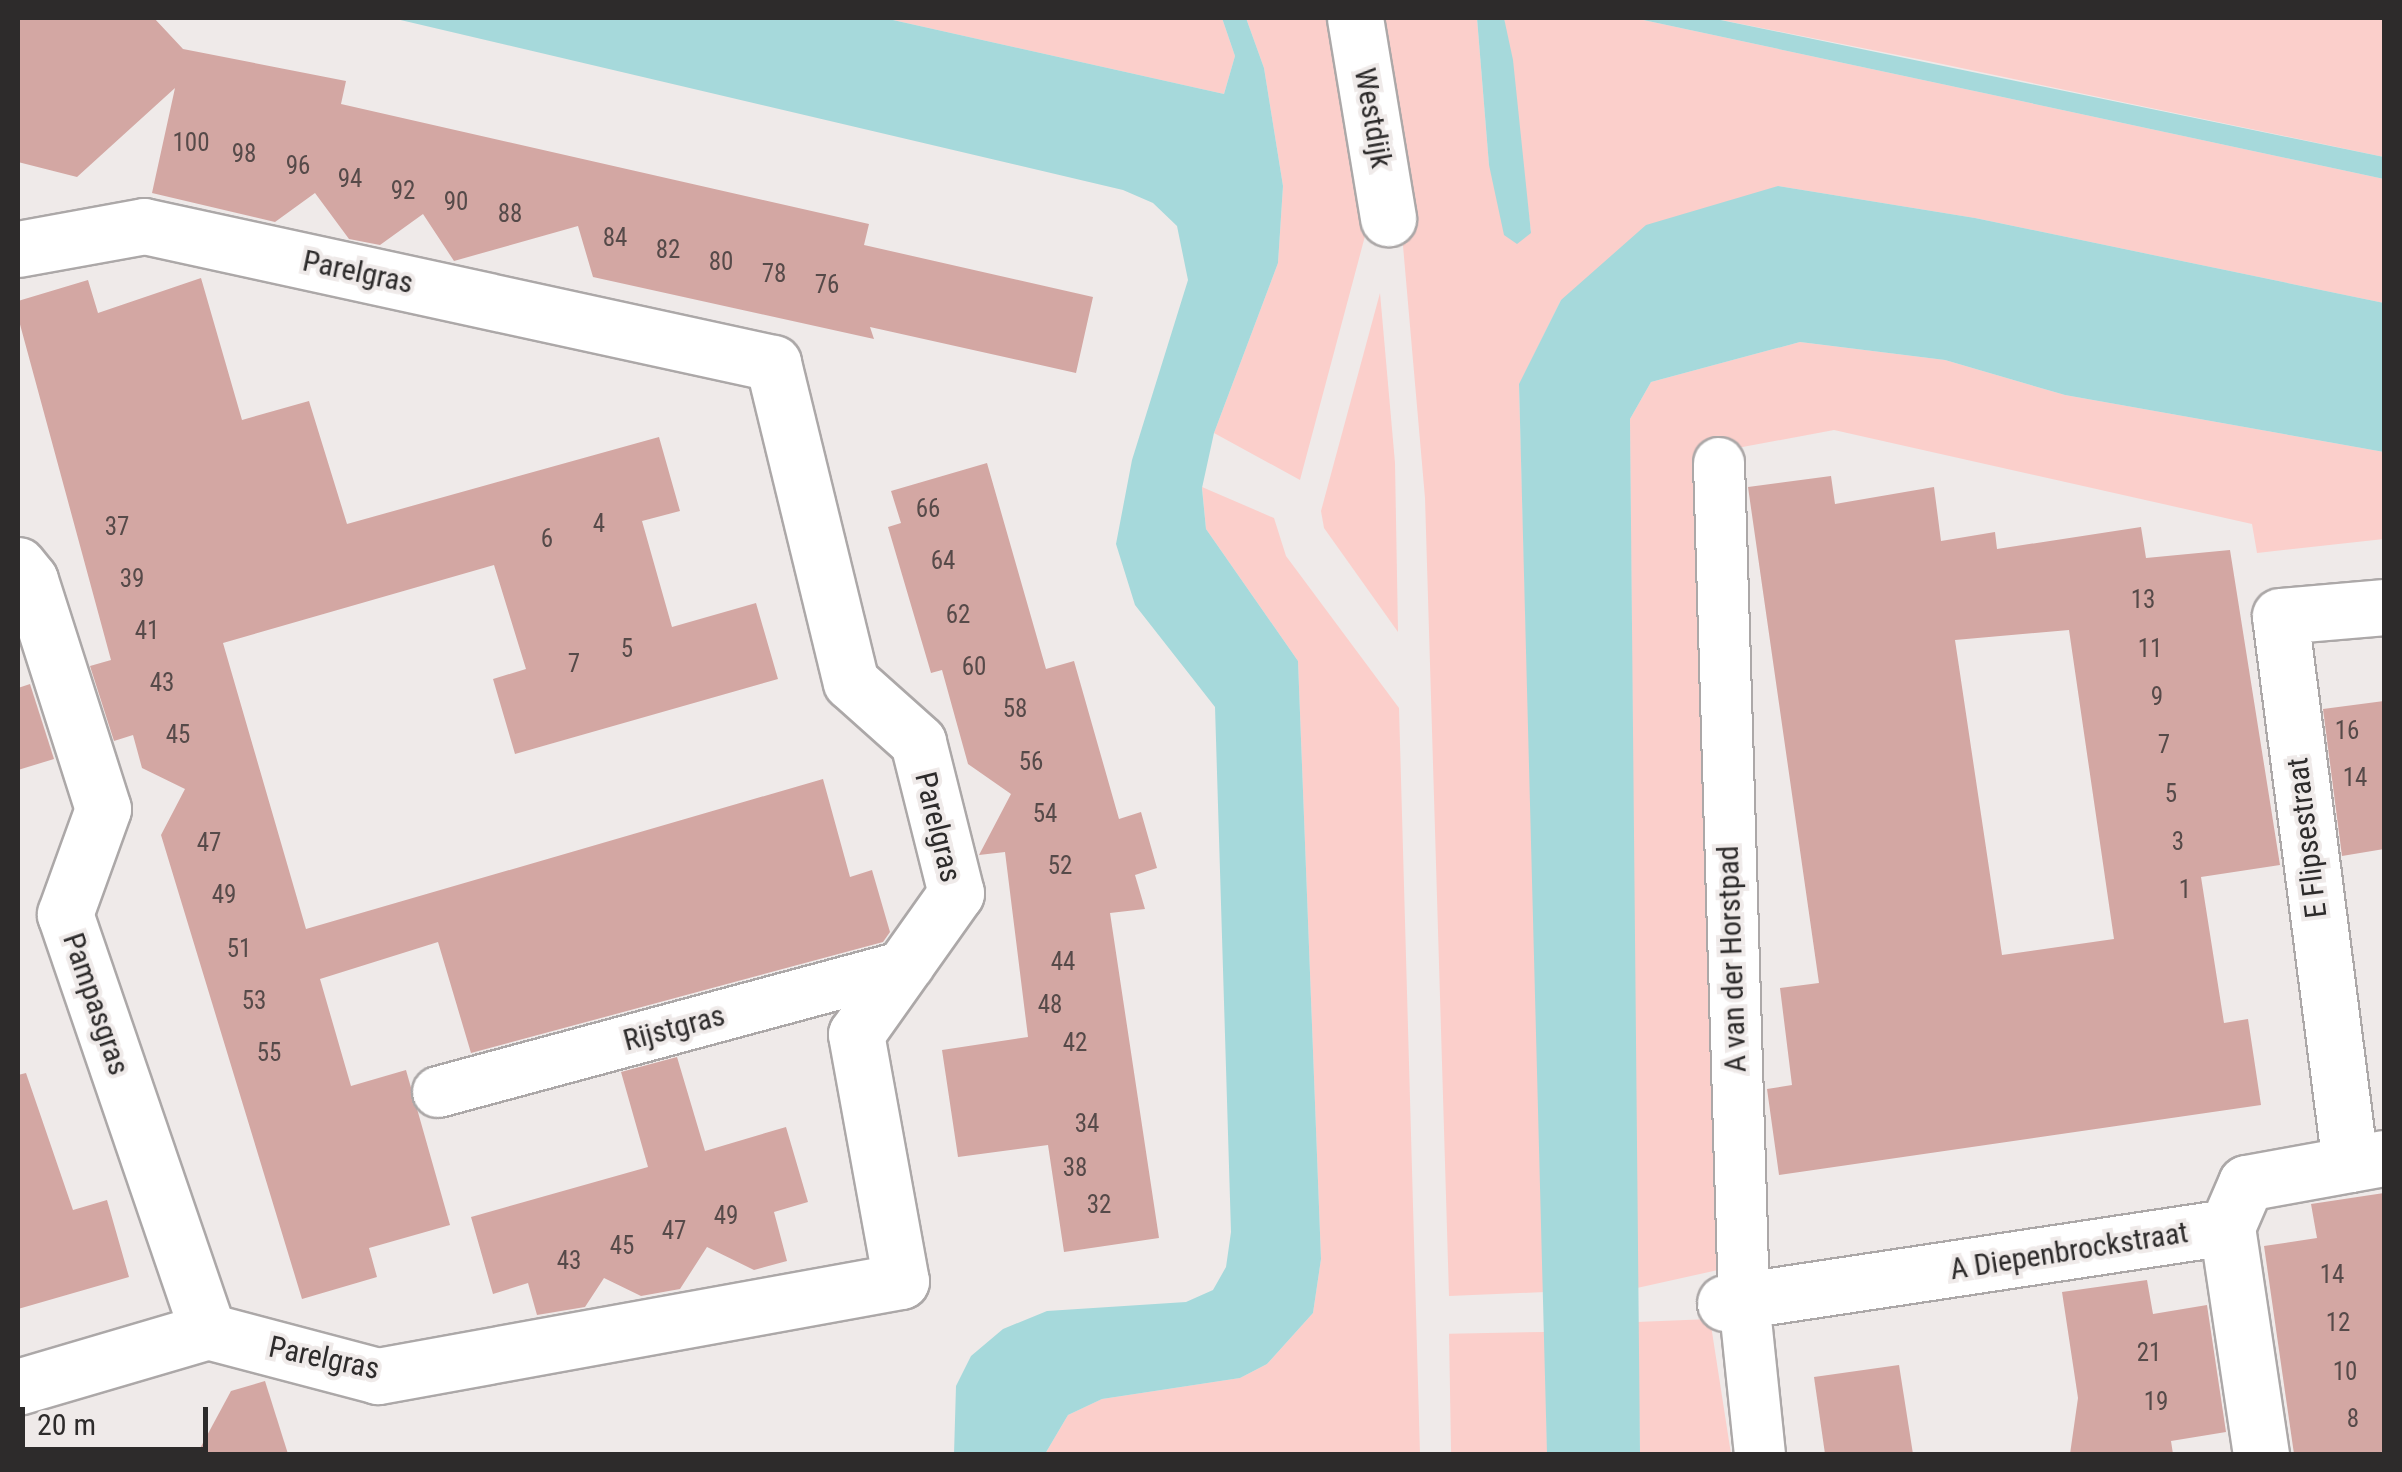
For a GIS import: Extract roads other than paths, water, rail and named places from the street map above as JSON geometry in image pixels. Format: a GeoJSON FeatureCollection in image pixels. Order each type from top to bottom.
{"type":"FeatureCollection","features":[{"type":"Feature","properties":{"kind":"street","name":"Westdijk"},"geometry":{"type":"LineString","coordinates":[[1355,18],[1388,218]]}},
{"type":"Feature","properties":{"kind":"street","name":"Parelgras"},"geometry":{"type":"LineString","coordinates":[[18,250],[144,226],[772,364],[851,682],[918,742],[956,893],[909,965],[856,1034],[901,1281],[378,1376],[208,1331]]}},
{"type":"Feature","properties":{"kind":"street","name":"A van der Horstpad"},"geometry":{"type":"LineString","coordinates":[[1719,462],[1735,1301],[1760,1454]]}},
{"type":"Feature","properties":{"kind":"street","name":"Pampasgras"},"geometry":{"type":"LineString","coordinates":[[18,565],[30,580],[103,809],[65,914],[208,1331]]}},
{"type":"Feature","properties":{"kind":"street","name":"E Flipsestraat"},"geometry":{"type":"LineString","coordinates":[[2367,1161],[2280,616],[2384,607]]}},
{"type":"Feature","properties":{"kind":"street","name":"Rijstgras"},"geometry":{"type":"LineString","coordinates":[[438,1092],[909,965]]}},
{"type":"Feature","properties":{"kind":"street","name":"A Diepenbrockstraat"},"geometry":{"type":"LineString","coordinates":[[1735,1301],[2227,1228],[2246,1183],[2367,1161]]}},
{"type":"Feature","properties":{"kind":"street"},"geometry":{"type":"LineString","coordinates":[[2227,1228],[2261,1454]]}},
{"type":"Feature","properties":{"kind":"street"},"geometry":{"type":"LineString","coordinates":[[18,1387],[208,1331]]}},
{"type":"Feature","properties":{"kind":"water"},"geometry":{"type":"Polygon","coordinates":[[[392,18],[884,18],[1224,94],[1235,56],[1222,18],[1246,18],[1264,68],[1283,186],[1278,263],[1214,433],[1202,488],[1206,529],[1298,661],[1321,1259],[1313,1313],[1267,1364],[1240,1378],[1102,1399],[1068,1415],[1045,1454],[954,1454],[956,1386],[971,1356],[1003,1329],[1047,1311],[1186,1302],[1213,1290],[1226,1267],[1231,1232],[1215,707],[1135,605],[1116,544],[1132,460],[1188,280],[1177,226],[1153,203],[1123,190],[392,18]]]}},
{"type":"Feature","properties":{"kind":"water"},"geometry":{"type":"Polygon","coordinates":[[[1477,18],[1504,18],[1513,60],[1531,233],[1517,244],[1504,235],[1489,165],[1477,18]]]}},
{"type":"Feature","properties":{"kind":"water"},"geometry":{"type":"Polygon","coordinates":[[[1634,18],[1711,18],[2384,157],[2384,179],[1634,18]]]}},
{"type":"Feature","properties":{"kind":"water"},"geometry":{"type":"Polygon","coordinates":[[[1778,186],[1975,218],[2384,303],[2384,452],[2065,395],[1945,360],[1800,342],[1651,382],[1630,419],[1640,1454],[1547,1454],[1519,384],[1561,300],[1646,225],[1778,186]]]}}]}
